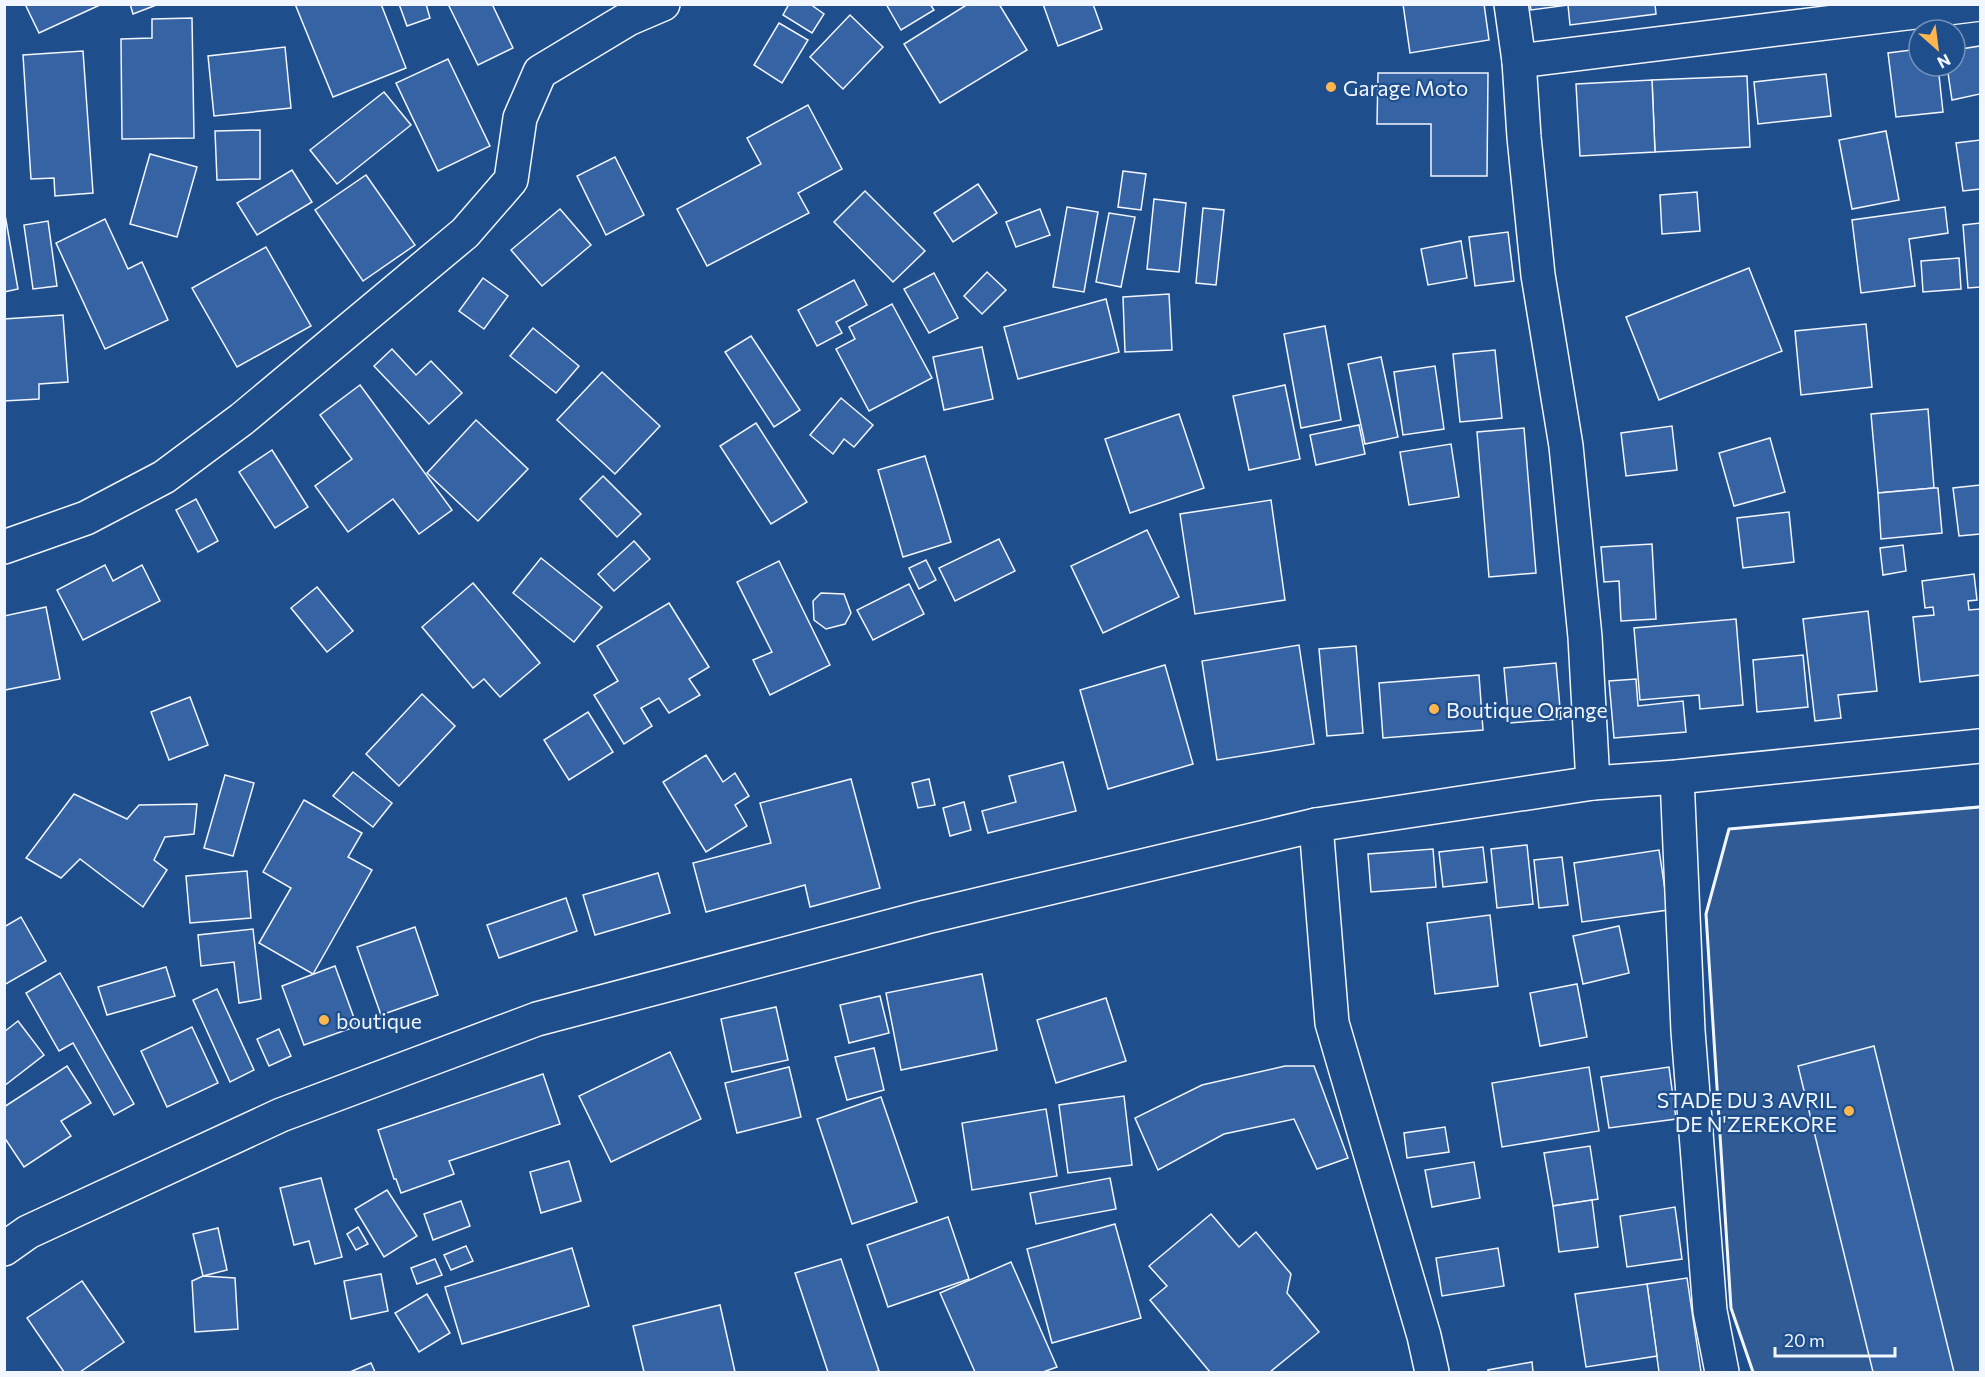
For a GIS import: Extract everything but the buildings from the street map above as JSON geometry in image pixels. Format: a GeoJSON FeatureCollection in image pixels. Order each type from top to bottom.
{"type":"FeatureCollection","features":[{"type":"Feature","properties":{"kind":"street"},"geometry":{"type":"LineString","coordinates":[[4,547],[86,518],[164,477],[242,419],[465,233],[511,180],[520,118],[540,72],[628,19],[663,4]]}},
{"type":"Feature","properties":{"kind":"street"},"geometry":{"type":"LineString","coordinates":[[1511,4],[1519,61],[1538,275],[1566,446],[1585,637],[1593,783]]}},
{"type":"Feature","properties":{"kind":"street"},"geometry":{"type":"LineString","coordinates":[[1519,61],[1980,4]]}},
{"type":"Feature","properties":{"kind":"street"},"geometry":{"type":"LineString","coordinates":[[4,1249],[27,1232],[281,1115],[537,1019],[926,917],[1316,825],[1593,783],[1677,777],[1980,746]]}},
{"type":"Feature","properties":{"kind":"street"},"geometry":{"type":"LineString","coordinates":[[1677,777],[1688,1031],[1710,1311],[1722,1372]]}},
{"type":"Feature","properties":{"kind":"street"},"geometry":{"type":"LineString","coordinates":[[1316,825],[1332,1023],[1424,1336],[1432,1372]]}},
{"type":"Feature","properties":{"kind":"shaded area","name":"STADE DU 3 AVRIL DE N'ZEREKORE"},"geometry":{"type":"Polygon","coordinates":[[[1980,806],[1980,1372],[1753,1372],[1731,1308],[1706,914],[1729,829],[1980,806]]]}},
{"type":"Feature","properties":{"kind":"wall"},"geometry":{"type":"LineString","coordinates":[[1753,1372],[1731,1308],[1706,914],[1729,829],[1980,807]]}},
{"type":"Feature","properties":{"kind":"place","name":"Garage Moto"},"geometry":{"type":"Point","coordinates":[1331,87]}},
{"type":"Feature","properties":{"kind":"place","name":"Boutique Orange"},"geometry":{"type":"Point","coordinates":[1434,709]}},
{"type":"Feature","properties":{"kind":"place","name":"boutique"},"geometry":{"type":"Point","coordinates":[324,1020]}},
{"type":"Feature","properties":{"kind":"place","name":"STADE DU 3 AVRIL DE N'ZEREKORE"},"geometry":{"type":"Point","coordinates":[1849,1111]}}]}
